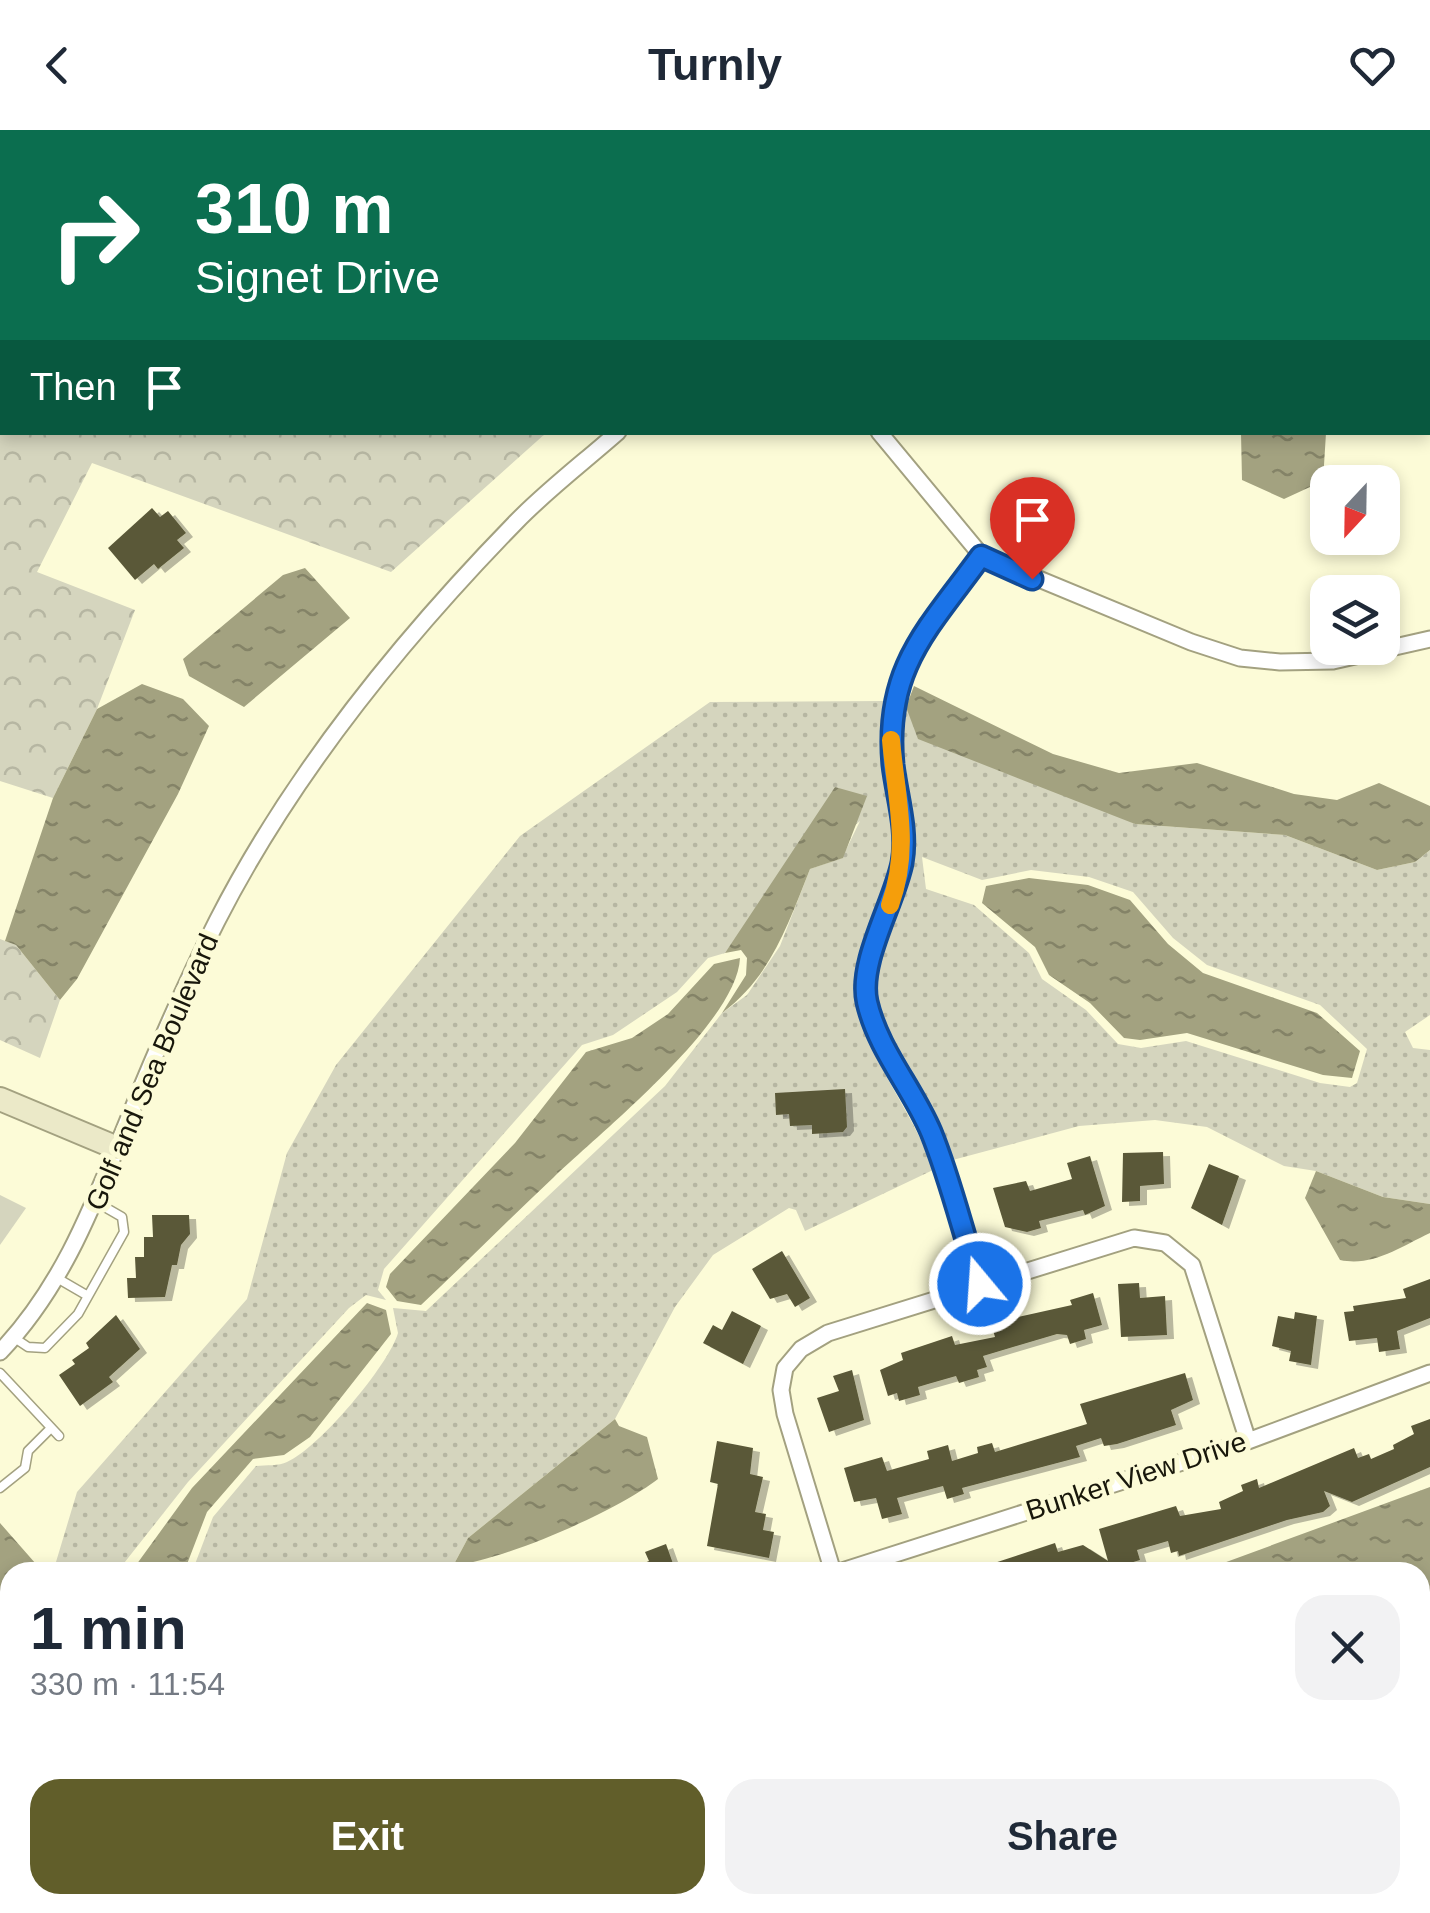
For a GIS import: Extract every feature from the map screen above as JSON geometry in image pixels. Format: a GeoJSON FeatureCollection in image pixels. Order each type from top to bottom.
{"type":"FeatureCollection","features":[{"type":"Feature","properties":{"kind":"street","name":"Golf and Sea Boulevard"},"geometry":{"type":"LineString","coordinates":[[0,1352],[57,1278],[96,1202],[164,1031],[218,918],[277,819],[353,710],[518,519],[615,435]]}},
{"type":"Feature","properties":{"kind":"street"},"geometry":{"type":"LineString","coordinates":[[882,435],[981,556],[1156,628],[1240,658],[1333,661],[1430,639]]}},
{"type":"Feature","properties":{"kind":"street"},"geometry":{"type":"LineString","coordinates":[[980,1284],[930,1130],[883,1045],[866,999],[873,950],[903,858],[904,830],[891,735],[896,687],[914,649],[981,556]]}},
{"type":"Feature","properties":{"kind":"street"},"geometry":{"type":"LineString","coordinates":[[0,1099],[116,1148]]}},
{"type":"Feature","properties":{"kind":"street"},"geometry":{"type":"LineString","coordinates":[[833,1562],[785,1414],[781,1390],[785,1368],[801,1349],[828,1332],[1134,1238],[1165,1243],[1192,1265],[1248,1441]]}},
{"type":"Feature","properties":{"kind":"street","name":"Bunker View Drive"},"geometry":{"type":"LineString","coordinates":[[867,1562],[1248,1441],[1430,1373]]}},
{"type":"Feature","properties":{"kind":"lane"},"geometry":{"type":"LineString","coordinates":[[14,1337],[28,1347],[45,1348],[62,1334],[88,1296],[124,1232],[122,1217],[96,1202]]}},
{"type":"Feature","properties":{"kind":"lane"},"geometry":{"type":"LineString","coordinates":[[57,1278],[88,1296]]}},
{"type":"Feature","properties":{"kind":"lane"},"geometry":{"type":"LineString","coordinates":[[0,1373],[59,1436]]}},
{"type":"Feature","properties":{"kind":"lane"},"geometry":{"type":"LineString","coordinates":[[0,1488],[25,1468],[28,1451],[51,1428]]}},
{"type":"Feature","properties":{"kind":"green space"},"geometry":{"type":"Polygon","coordinates":[[[0,435],[544,435],[391,572],[92,463],[37,572],[135,610],[97,709],[53,798],[0,781],[0,435]]]}},
{"type":"Feature","properties":{"kind":"green space"},"geometry":{"type":"Polygon","coordinates":[[[884,701],[882,739],[894,854],[886,891],[860,965],[858,1002],[871,1045],[933,1170],[805,1231],[796,1210],[789,1208],[713,1255],[675,1307],[615,1419],[468,1538],[455,1562],[196,1562],[213,1517],[256,1466],[284,1463],[300,1454],[333,1424],[367,1384],[398,1333],[393,1308],[426,1311],[665,1086],[722,1013],[747,995],[780,946],[810,869],[842,858],[860,821],[761,905],[725,953],[708,958],[677,992],[613,1035],[582,1045],[384,1269],[378,1290],[386,1300],[366,1295],[349,1308],[188,1482],[125,1562],[56,1562],[77,1492],[247,1299],[287,1153],[336,1065],[520,836],[710,702],[884,701]]]}},
{"type":"Feature","properties":{"kind":"green space"},"geometry":{"type":"Polygon","coordinates":[[[901,701],[1135,824],[1285,835],[1377,870],[1415,862],[1430,850],[1430,1015],[1405,1032],[1413,1048],[1430,1050],[1430,1204],[1383,1197],[1316,1171],[1284,1166],[1207,1127],[1155,1120],[1079,1126],[949,1161],[891,1042],[876,1001],[877,969],[907,877],[913,841],[899,721],[901,701]],[[922,857],[926,889],[974,905],[1029,953],[1042,979],[1086,1010],[1118,1044],[1141,1048],[1186,1041],[1320,1083],[1350,1087],[1357,1083],[1367,1049],[1320,1005],[1207,965],[1173,938],[1133,892],[1089,877],[1031,870],[982,880],[922,857]]]}},
{"type":"Feature","properties":{"kind":"green space"},"geometry":{"type":"Polygon","coordinates":[[[0,939],[16,945],[60,1000],[40,1058],[0,1040],[0,939]]]}},
{"type":"Feature","properties":{"kind":"green space"},"geometry":{"type":"Polygon","coordinates":[[[0,1195],[26,1208],[0,1245],[0,1195]]]}},
{"type":"Feature","properties":{"kind":"water"},"geometry":{"type":"Polygon","coordinates":[[[1241,435],[1326,435],[1324,465],[1310,465],[1310,487],[1284,499],[1242,480],[1241,435]]]}},
{"type":"Feature","properties":{"kind":"water"},"geometry":{"type":"Polygon","coordinates":[[[305,568],[350,618],[244,707],[189,676],[183,659],[283,575],[305,568]]]}},
{"type":"Feature","properties":{"kind":"water"},"geometry":{"type":"Polygon","coordinates":[[[142,684],[183,699],[209,726],[178,794],[77,979],[60,1000],[16,945],[5,941],[53,798],[97,709],[142,684]]]}},
{"type":"Feature","properties":{"kind":"water"},"geometry":{"type":"Polygon","coordinates":[[[914,686],[1053,754],[1119,773],[1197,763],[1294,794],[1337,800],[1379,783],[1430,806],[1430,850],[1415,862],[1377,870],[1285,835],[1135,824],[918,739],[906,707],[914,686]]]}},
{"type":"Feature","properties":{"kind":"water"},"geometry":{"type":"Polygon","coordinates":[[[835,787],[867,796],[843,858],[810,869],[766,966],[722,1013],[746,975],[747,958],[741,950],[725,953],[835,787]]]}},
{"type":"Feature","properties":{"kind":"water"},"geometry":{"type":"Polygon","coordinates":[[[1029,878],[1088,885],[1130,900],[1168,944],[1203,973],[1317,1013],[1360,1051],[1352,1078],[1323,1075],[1187,1033],[1140,1040],[1124,1038],[1090,1003],[1049,975],[1035,947],[982,903],[986,886],[1029,878]]]}},
{"type":"Feature","properties":{"kind":"water"},"geometry":{"type":"Polygon","coordinates":[[[740,958],[733,984],[716,1013],[664,1075],[421,1305],[397,1301],[386,1287],[390,1274],[515,1143],[586,1052],[632,1038],[668,1014],[714,964],[740,958]]]}},
{"type":"Feature","properties":{"kind":"water"},"geometry":{"type":"Polygon","coordinates":[[[1316,1171],[1383,1197],[1430,1204],[1430,1233],[1375,1258],[1340,1260],[1305,1198],[1316,1171]]]}},
{"type":"Feature","properties":{"kind":"water"},"geometry":{"type":"Polygon","coordinates":[[[367,1303],[386,1310],[391,1334],[310,1437],[284,1455],[253,1459],[207,1512],[188,1562],[138,1562],[192,1488],[367,1303]]]}},
{"type":"Feature","properties":{"kind":"water"},"geometry":{"type":"Polygon","coordinates":[[[615,1419],[619,1426],[647,1437],[658,1479],[615,1506],[502,1554],[476,1562],[455,1562],[468,1538],[615,1419]]]}},
{"type":"Feature","properties":{"kind":"water"},"geometry":{"type":"Polygon","coordinates":[[[1430,1487],[1430,1562],[1226,1562],[1430,1487]]]}},
{"type":"Feature","properties":{"kind":"water"},"geometry":{"type":"Polygon","coordinates":[[[0,1523],[34,1562],[0,1562],[0,1523]]]}},
{"type":"Feature","properties":{"kind":"building"},"geometry":{"type":"Polygon","coordinates":[[[152,508],[160,517],[168,511],[186,533],[177,540],[184,548],[158,569],[154,564],[135,580],[108,548],[152,508]]]}},
{"type":"Feature","properties":{"kind":"building"},"geometry":{"type":"Polygon","coordinates":[[[845,1089],[847,1127],[843,1132],[812,1134],[812,1125],[790,1126],[789,1114],[776,1115],[775,1093],[845,1089]]]}},
{"type":"Feature","properties":{"kind":"building"},"geometry":{"type":"Polygon","coordinates":[[[1163,1152],[1164,1184],[1140,1186],[1140,1201],[1122,1202],[1123,1153],[1163,1152]]]}},
{"type":"Feature","properties":{"kind":"building"},"geometry":{"type":"Polygon","coordinates":[[[1090,1156],[1105,1206],[1085,1215],[1083,1210],[1039,1221],[1041,1228],[1027,1232],[1005,1227],[993,1188],[1026,1181],[1030,1191],[1072,1179],[1067,1163],[1090,1156]]]}},
{"type":"Feature","properties":{"kind":"building"},"geometry":{"type":"Polygon","coordinates":[[[1209,1164],[1239,1176],[1222,1225],[1191,1208],[1209,1164]]]}},
{"type":"Feature","properties":{"kind":"building"},"geometry":{"type":"Polygon","coordinates":[[[152,1215],[189,1215],[190,1234],[181,1245],[177,1265],[172,1265],[165,1297],[128,1298],[127,1278],[136,1278],[135,1257],[144,1257],[144,1237],[153,1237],[152,1215]]]}},
{"type":"Feature","properties":{"kind":"building"},"geometry":{"type":"Polygon","coordinates":[[[782,1251],[810,1298],[795,1307],[787,1294],[770,1299],[752,1269],[782,1251]]]}},
{"type":"Feature","properties":{"kind":"building"},"geometry":{"type":"Polygon","coordinates":[[[1430,1279],[1430,1318],[1397,1331],[1400,1349],[1379,1352],[1377,1338],[1349,1341],[1344,1312],[1354,1311],[1353,1306],[1406,1298],[1403,1289],[1430,1279]]]}},
{"type":"Feature","properties":{"kind":"building"},"geometry":{"type":"Polygon","coordinates":[[[1139,1283],[1140,1298],[1165,1296],[1167,1335],[1121,1337],[1118,1284],[1139,1283]]]}},
{"type":"Feature","properties":{"kind":"building"},"geometry":{"type":"Polygon","coordinates":[[[1093,1293],[1102,1325],[1084,1330],[1086,1339],[1070,1344],[1067,1335],[1057,1334],[983,1356],[987,1367],[977,1370],[979,1377],[959,1383],[956,1376],[918,1387],[920,1395],[899,1401],[897,1393],[888,1396],[880,1370],[903,1360],[901,1353],[952,1336],[955,1345],[995,1337],[991,1323],[1072,1305],[1070,1300],[1093,1293]]]}},
{"type":"Feature","properties":{"kind":"building"},"geometry":{"type":"Polygon","coordinates":[[[732,1311],[761,1326],[743,1364],[703,1343],[713,1325],[722,1330],[732,1311]]]}},
{"type":"Feature","properties":{"kind":"building"},"geometry":{"type":"Polygon","coordinates":[[[1295,1312],[1317,1316],[1311,1365],[1289,1361],[1291,1351],[1272,1346],[1278,1316],[1294,1319],[1295,1312]]]}},
{"type":"Feature","properties":{"kind":"building"},"geometry":{"type":"Polygon","coordinates":[[[116,1315],[140,1349],[109,1377],[113,1382],[80,1406],[59,1375],[75,1364],[72,1360],[89,1348],[86,1343],[116,1315]]]}},
{"type":"Feature","properties":{"kind":"building"},"geometry":{"type":"Polygon","coordinates":[[[852,1370],[864,1420],[829,1432],[817,1398],[839,1391],[833,1376],[852,1370]]]}},
{"type":"Feature","properties":{"kind":"building"},"geometry":{"type":"Polygon","coordinates":[[[1185,1373],[1193,1400],[1171,1410],[1176,1425],[1117,1444],[1104,1446],[1101,1438],[1076,1446],[1080,1457],[962,1488],[964,1494],[947,1499],[943,1486],[897,1498],[902,1514],[882,1519],[876,1498],[854,1502],[844,1468],[882,1457],[887,1471],[929,1459],[927,1451],[948,1445],[952,1461],[978,1453],[977,1447],[992,1443],[995,1452],[1087,1424],[1080,1404],[1185,1373]]]}},
{"type":"Feature","properties":{"kind":"building"},"geometry":{"type":"Polygon","coordinates":[[[1430,1419],[1430,1467],[1352,1502],[1324,1491],[1330,1506],[1323,1512],[1179,1556],[1178,1551],[1171,1553],[1168,1541],[1137,1550],[1140,1560],[1133,1562],[997,1562],[1055,1543],[1058,1552],[1083,1545],[1108,1561],[1099,1529],[1176,1506],[1180,1516],[1221,1509],[1219,1502],[1243,1491],[1241,1485],[1257,1479],[1259,1488],[1354,1448],[1358,1458],[1369,1454],[1371,1459],[1394,1449],[1393,1445],[1414,1434],[1411,1426],[1430,1419]]]}},
{"type":"Feature","properties":{"kind":"building"},"geometry":{"type":"Polygon","coordinates":[[[717,1441],[753,1448],[750,1474],[763,1477],[755,1512],[766,1514],[763,1530],[774,1532],[769,1558],[707,1546],[718,1484],[710,1482],[717,1441]]]}},
{"type":"Feature","properties":{"kind":"building"},"geometry":{"type":"Polygon","coordinates":[[[666,1544],[672,1562],[647,1562],[645,1552],[666,1544]]]}},
{"type":"Feature","properties":{"kind":"slow traffic"},"geometry":{"type":"LineString","coordinates":[[890,905],[903,858],[904,830],[891,740]]}},
{"type":"Feature","properties":{"kind":"route"},"geometry":{"type":"LineString","coordinates":[[980,1284],[930,1130],[883,1045],[866,999],[873,950],[903,858],[904,830],[891,735],[896,687],[914,649],[981,556],[1032,579]]}}]}
